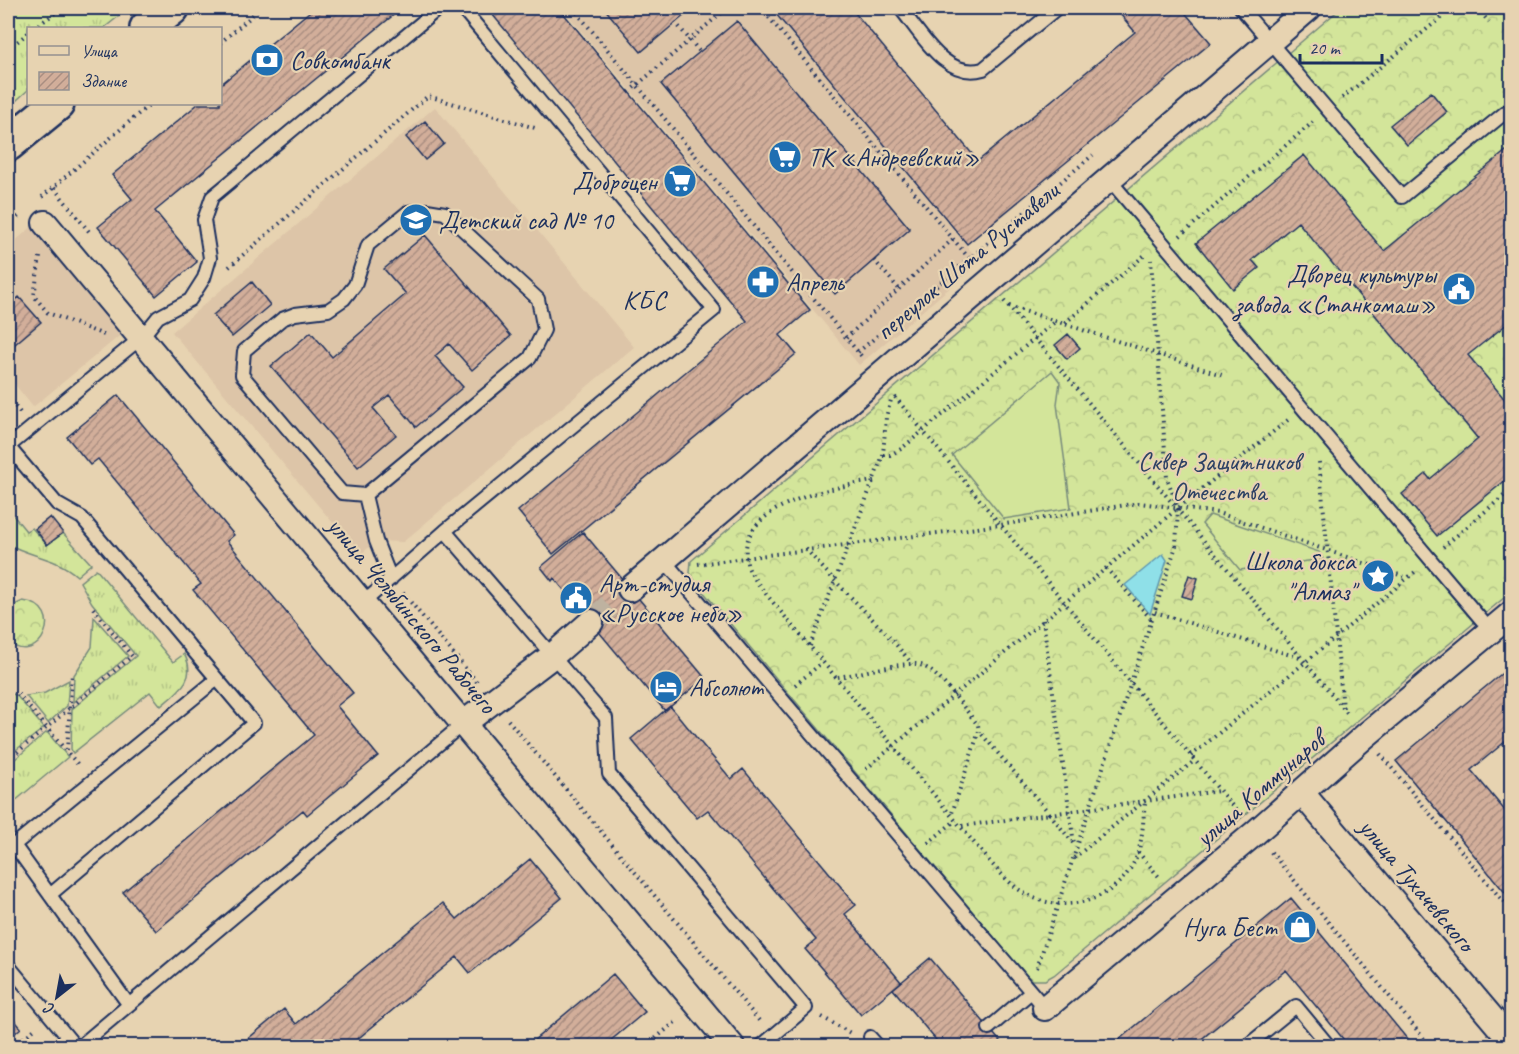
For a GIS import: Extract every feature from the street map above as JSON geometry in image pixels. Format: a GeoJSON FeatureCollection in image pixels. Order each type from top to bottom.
{"type":"FeatureCollection","features":[{"type":"Feature","properties":{"kind":"main road"},"geometry":{"type":"LineString","coordinates":[[148,27],[172,8]]}},
{"type":"Feature","properties":{"kind":"main road"},"geometry":{"type":"LineString","coordinates":[[8,144],[56,105]]}},
{"type":"Feature","properties":{"kind":"street","name":"переулок Шота Руставели"},"geometry":{"type":"LineString","coordinates":[[630,589],[987,281],[1309,8]]}},
{"type":"Feature","properties":{"kind":"street","name":"улица Челябинского Рабочего"},"geometry":{"type":"LineString","coordinates":[[45,223],[364,602],[732,1047]]}},
{"type":"Feature","properties":{"kind":"street","name":"улица Коммунаров"},"geometry":{"type":"LineString","coordinates":[[1037,1000],[1248,824],[1302,793],[1365,735],[1512,613]]}},
{"type":"Feature","properties":{"kind":"street"},"geometry":{"type":"LineString","coordinates":[[464,723],[551,657],[591,622]]}},
{"type":"Feature","properties":{"kind":"street","name":"улица Тухачевского"},"geometry":{"type":"LineString","coordinates":[[1302,793],[1512,1042]]}},
{"type":"Feature","properties":{"kind":"lane"},"geometry":{"type":"LineString","coordinates":[[51,894],[254,723],[82,518],[57,504],[8,446],[142,337],[158,317],[190,300],[204,278],[210,258],[204,220],[212,197],[439,8]]}},
{"type":"Feature","properties":{"kind":"lane"},"geometry":{"type":"LineString","coordinates":[[364,602],[446,531],[714,310],[462,8]]}},
{"type":"Feature","properties":{"kind":"lane"},"geometry":{"type":"LineString","coordinates":[[900,8],[946,63],[957,70],[971,72],[983,69],[1057,8]]}},
{"type":"Feature","properties":{"kind":"lane"},"geometry":{"type":"LineString","coordinates":[[1241,8],[1402,197],[1512,107]]}},
{"type":"Feature","properties":{"kind":"lane"},"geometry":{"type":"LineString","coordinates":[[1109,179],[1490,630]]}},
{"type":"Feature","properties":{"kind":"lane"},"geometry":{"type":"LineString","coordinates":[[427,210],[445,213],[538,299],[544,330],[530,358],[365,495],[342,493],[242,375],[244,351],[282,319],[295,314],[328,310],[344,299],[355,285],[368,245],[408,212],[427,210]]}},
{"type":"Feature","properties":{"kind":"lane"},"geometry":{"type":"LineString","coordinates":[[365,495],[376,541],[391,579]]}},
{"type":"Feature","properties":{"kind":"lane"},"geometry":{"type":"LineString","coordinates":[[446,531],[551,657],[606,718],[609,774],[806,1008],[761,1047]]}},
{"type":"Feature","properties":{"kind":"lane"},"geometry":{"type":"LineString","coordinates":[[663,559],[1037,1000],[988,1028]]}},
{"type":"Feature","properties":{"kind":"lane"},"geometry":{"type":"LineString","coordinates":[[129,1005],[14,845],[217,679]]}},
{"type":"Feature","properties":{"kind":"lane"},"geometry":{"type":"LineString","coordinates":[[80,1047],[464,723]]}},
{"type":"Feature","properties":{"kind":"lane"},"geometry":{"type":"LineString","coordinates":[[8,965],[75,1047]]}},
{"type":"Feature","properties":{"kind":"lane"},"geometry":{"type":"LineString","coordinates":[[1247,1047],[1296,1006],[1329,1047]]}},
{"type":"Feature","properties":{"kind":"path"},"geometry":{"type":"LineString","coordinates":[[35,27],[62,8]]}},
{"type":"Feature","properties":{"kind":"path"},"geometry":{"type":"LineString","coordinates":[[222,40],[261,8]]}},
{"type":"Feature","properties":{"kind":"path"},"geometry":{"type":"LineString","coordinates":[[573,8],[877,376]]}},
{"type":"Feature","properties":{"kind":"path"},"geometry":{"type":"LineString","coordinates":[[629,92],[727,8]]}},
{"type":"Feature","properties":{"kind":"path"},"geometry":{"type":"LineString","coordinates":[[761,8],[1305,660],[1512,912]]}},
{"type":"Feature","properties":{"kind":"path"},"geometry":{"type":"LineString","coordinates":[[1167,246],[1453,8]]}},
{"type":"Feature","properties":{"kind":"path"},"geometry":{"type":"LineString","coordinates":[[1477,8],[1489,22]]}},
{"type":"Feature","properties":{"kind":"path"},"geometry":{"type":"LineString","coordinates":[[675,22],[700,52]]}},
{"type":"Feature","properties":{"kind":"path"},"geometry":{"type":"LineString","coordinates":[[8,49],[27,34]]}},
{"type":"Feature","properties":{"kind":"path"},"geometry":{"type":"LineString","coordinates":[[225,270],[428,96],[573,139]]}},
{"type":"Feature","properties":{"kind":"path"},"geometry":{"type":"LineString","coordinates":[[39,199],[149,105]]}},
{"type":"Feature","properties":{"kind":"path"},"geometry":{"type":"LineString","coordinates":[[858,352],[1097,152]]}},
{"type":"Feature","properties":{"kind":"path"},"geometry":{"type":"LineString","coordinates":[[8,225],[23,212]]}},
{"type":"Feature","properties":{"kind":"path"},"geometry":{"type":"LineString","coordinates":[[846,338],[953,239]]}},
{"type":"Feature","properties":{"kind":"path"},"geometry":{"type":"LineString","coordinates":[[1139,245],[1158,267]]}},
{"type":"Feature","properties":{"kind":"path"},"geometry":{"type":"LineString","coordinates":[[1065,323],[1146,253]]}},
{"type":"Feature","properties":{"kind":"path"},"geometry":{"type":"LineString","coordinates":[[1034,976],[1176,546],[1178,508],[1167,478],[1151,259]]}},
{"type":"Feature","properties":{"kind":"path"},"geometry":{"type":"LineString","coordinates":[[874,260],[899,289]]}},
{"type":"Feature","properties":{"kind":"path"},"geometry":{"type":"LineString","coordinates":[[994,307],[1012,292]]}},
{"type":"Feature","properties":{"kind":"path"},"geometry":{"type":"LineString","coordinates":[[1008,305],[1235,380]]}},
{"type":"Feature","properties":{"kind":"path"},"geometry":{"type":"LineString","coordinates":[[883,455],[890,455],[901,449],[1057,321]]}},
{"type":"Feature","properties":{"kind":"path"},"geometry":{"type":"LineString","coordinates":[[1218,368],[1225,376]]}},
{"type":"Feature","properties":{"kind":"path"},"geometry":{"type":"LineString","coordinates":[[892,394],[1430,1047]]}},
{"type":"Feature","properties":{"kind":"path"},"geometry":{"type":"LineString","coordinates":[[884,401],[892,394]]}},
{"type":"Feature","properties":{"kind":"path"},"geometry":{"type":"LineString","coordinates":[[810,646],[852,543],[883,455],[886,417],[892,394]]}},
{"type":"Feature","properties":{"kind":"path"},"geometry":{"type":"LineString","coordinates":[[1278,414],[1292,430]]}},
{"type":"Feature","properties":{"kind":"path"},"geometry":{"type":"LineString","coordinates":[[851,781],[1178,508],[1285,422]]}},
{"type":"Feature","properties":{"kind":"path"},"geometry":{"type":"LineString","coordinates":[[1312,454],[1327,471]]}},
{"type":"Feature","properties":{"kind":"path"},"geometry":{"type":"LineString","coordinates":[[1319,462],[1326,550],[1344,708]]}},
{"type":"Feature","properties":{"kind":"path"},"geometry":{"type":"LineString","coordinates":[[874,481],[819,491],[788,502],[753,530],[748,541],[747,557],[754,577],[956,820],[1014,886],[1028,895],[1058,902],[1081,903],[1114,889],[1126,878],[1138,852],[1145,801]]}},
{"type":"Feature","properties":{"kind":"path"},"geometry":{"type":"LineString","coordinates":[[1430,559],[1512,489]]}},
{"type":"Feature","properties":{"kind":"path"},"geometry":{"type":"LineString","coordinates":[[701,556],[696,566],[747,557],[1000,525],[1139,504],[1218,513],[1408,578]]}},
{"type":"Feature","properties":{"kind":"path"},"geometry":{"type":"LineString","coordinates":[[806,549],[835,584],[867,614],[913,665],[932,673],[978,725],[979,731],[951,814]]}},
{"type":"Feature","properties":{"kind":"path"},"geometry":{"type":"LineString","coordinates":[[1406,565],[1420,582]]}},
{"type":"Feature","properties":{"kind":"path"},"geometry":{"type":"LineString","coordinates":[[1106,568],[1152,620]]}},
{"type":"Feature","properties":{"kind":"path"},"geometry":{"type":"LineString","coordinates":[[1191,756],[1336,634],[1413,573]]}},
{"type":"Feature","properties":{"kind":"path"},"geometry":{"type":"LineString","coordinates":[[391,579],[773,1037]]}},
{"type":"Feature","properties":{"kind":"path"},"geometry":{"type":"LineString","coordinates":[[8,760],[132,656],[92,608]]}},
{"type":"Feature","properties":{"kind":"path"},"geometry":{"type":"LineString","coordinates":[[1155,612],[1305,660]]}},
{"type":"Feature","properties":{"kind":"path"},"geometry":{"type":"LineString","coordinates":[[1043,621],[1074,844],[1074,858]]}},
{"type":"Feature","properties":{"kind":"path"},"geometry":{"type":"LineString","coordinates":[[790,689],[823,662]]}},
{"type":"Feature","properties":{"kind":"path"},"geometry":{"type":"LineString","coordinates":[[837,677],[913,665]]}},
{"type":"Feature","properties":{"kind":"path"},"geometry":{"type":"LineString","coordinates":[[67,751],[72,674]]}},
{"type":"Feature","properties":{"kind":"path"},"geometry":{"type":"LineString","coordinates":[[18,694],[92,781]]}},
{"type":"Feature","properties":{"kind":"path"},"geometry":{"type":"LineString","coordinates":[[979,731],[1074,844]]}},
{"type":"Feature","properties":{"kind":"path"},"geometry":{"type":"LineString","coordinates":[[1074,858],[1194,760]]}},
{"type":"Feature","properties":{"kind":"path"},"geometry":{"type":"LineString","coordinates":[[962,826],[1220,791]]}},
{"type":"Feature","properties":{"kind":"path"},"geometry":{"type":"LineString","coordinates":[[1248,809],[1248,824]]}},
{"type":"Feature","properties":{"kind":"path"},"geometry":{"type":"LineString","coordinates":[[922,848],[956,820]]}},
{"type":"Feature","properties":{"kind":"path"},"geometry":{"type":"LineString","coordinates":[[1232,823],[1248,824]]}},
{"type":"Feature","properties":{"kind":"path"},"geometry":{"type":"LineString","coordinates":[[1138,852],[1162,881]]}},
{"type":"Feature","properties":{"kind":"path"},"geometry":{"type":"LineString","coordinates":[[806,1008],[855,1036],[874,1042]]}},
{"type":"Feature","properties":{"kind":"path"},"geometry":{"type":"LineString","coordinates":[[14,1047],[37,1027],[30,1017]]}},
{"type":"Feature","properties":{"kind":"path"},"geometry":{"type":"LineString","coordinates":[[646,1047],[678,1020]]}},
{"type":"Feature","properties":{"kind":"shaded area"},"geometry":{"type":"Polygon","coordinates":[[[562,8],[771,8],[980,262],[859,365],[562,8]]]}},
{"type":"Feature","properties":{"kind":"shaded area","name":"Детский сад № 10"},"geometry":{"type":"Polygon","coordinates":[[[435,107],[634,347],[403,542],[376,541],[360,555],[172,332],[435,107]]]}},
{"type":"Feature","properties":{"kind":"shaded area"},"geometry":{"type":"Polygon","coordinates":[[[34,225],[123,333],[33,407],[8,376],[8,247],[34,225]]]}},
{"type":"Feature","properties":{"kind":"green space"},"geometry":{"type":"Polygon","coordinates":[[[8,8],[129,8],[105,27],[27,27],[27,91],[8,108],[8,8]]]}},
{"type":"Feature","properties":{"kind":"green space","name":"Сквер Защитников Отечества"},"geometry":{"type":"Polygon","coordinates":[[[1341,8],[1511,8],[1511,592],[1054,975],[1045,980],[1030,980],[696,583],[690,573],[691,561],[1341,8]]]}},
{"type":"Feature","properties":{"kind":"green space"},"geometry":{"type":"Polygon","coordinates":[[[1052,371],[1060,382],[1057,404],[1071,508],[1004,519],[952,455],[1052,371]]]}},
{"type":"Feature","properties":{"kind":"green space"},"geometry":{"type":"Polygon","coordinates":[[[8,509],[26,531],[32,528],[47,545],[63,533],[91,564],[77,576],[61,565],[8,544],[8,509]]]}},
{"type":"Feature","properties":{"kind":"green space"},"geometry":{"type":"Polygon","coordinates":[[[1210,515],[1319,552],[1323,559],[1240,570],[1202,524],[1210,515]]]}},
{"type":"Feature","properties":{"kind":"green space"},"geometry":{"type":"Polygon","coordinates":[[[96,569],[173,662],[184,654],[189,670],[188,677],[180,689],[161,706],[150,692],[73,753],[71,749],[72,709],[136,656],[92,603],[80,582],[96,569]]]}},
{"type":"Feature","properties":{"kind":"green space"},"geometry":{"type":"Polygon","coordinates":[[[23,601],[37,605],[44,613],[46,623],[44,634],[39,642],[30,648],[20,648],[8,642],[8,608],[23,601]]]}},
{"type":"Feature","properties":{"kind":"green space"},"geometry":{"type":"Polygon","coordinates":[[[94,617],[128,656],[73,702],[74,675],[92,647],[94,617]]]}},
{"type":"Feature","properties":{"kind":"green space"},"geometry":{"type":"Polygon","coordinates":[[[69,680],[67,706],[48,723],[26,696],[45,693],[69,680]]]}},
{"type":"Feature","properties":{"kind":"green space"},"geometry":{"type":"Polygon","coordinates":[[[8,693],[16,695],[44,728],[8,756],[8,693]]]}},
{"type":"Feature","properties":{"kind":"green space"},"geometry":{"type":"Polygon","coordinates":[[[47,732],[68,757],[8,807],[8,765],[47,732]]]}},
{"type":"Feature","properties":{"kind":"water"},"geometry":{"type":"Polygon","coordinates":[[[1163,554],[1167,560],[1150,614],[1125,585],[1163,554]]]}},
{"type":"Feature","properties":{"kind":"building"},"geometry":{"type":"Polygon","coordinates":[[[314,8],[402,8],[155,211],[197,262],[156,296],[98,227],[132,199],[112,175],[197,105],[222,105],[222,83],[314,8]]]}},
{"type":"Feature","properties":{"kind":"building"},"geometry":{"type":"Polygon","coordinates":[[[487,8],[559,8],[810,310],[780,335],[796,354],[553,554],[518,511],[747,321],[487,8]]]}},
{"type":"Feature","properties":{"kind":"building"},"geometry":{"type":"Polygon","coordinates":[[[604,8],[693,8],[641,52],[604,8]]]}},
{"type":"Feature","properties":{"kind":"building"},"geometry":{"type":"Polygon","coordinates":[[[771,8],[851,8],[978,161],[1135,32],[1115,8],[1181,8],[1211,43],[967,244],[771,8]]]}},
{"type":"Feature","properties":{"kind":"building","name":"ТК «Андреевский»"},"geometry":{"type":"Polygon","coordinates":[[[737,21],[910,229],[835,294],[661,84],[737,21]]]}},
{"type":"Feature","properties":{"kind":"building"},"geometry":{"type":"Polygon","coordinates":[[[1431,92],[1447,112],[1407,145],[1390,125],[1431,92]]]}},
{"type":"Feature","properties":{"kind":"building"},"geometry":{"type":"Polygon","coordinates":[[[425,121],[444,144],[425,160],[406,137],[425,121]]]}},
{"type":"Feature","properties":{"kind":"building"},"geometry":{"type":"Polygon","coordinates":[[[1512,146],[1512,320],[1468,355],[1512,408],[1512,475],[1437,536],[1402,494],[1426,474],[1430,479],[1478,439],[1298,222],[1252,260],[1259,268],[1233,289],[1196,243],[1304,155],[1384,251],[1512,146]]]}},
{"type":"Feature","properties":{"kind":"building"},"geometry":{"type":"Polygon","coordinates":[[[425,235],[511,336],[472,370],[449,344],[435,356],[463,387],[416,427],[389,395],[373,408],[396,435],[358,467],[271,366],[311,332],[332,357],[406,294],[384,269],[425,235]]]}},
{"type":"Feature","properties":{"kind":"building"},"geometry":{"type":"Polygon","coordinates":[[[252,282],[270,305],[232,337],[213,315],[252,282]]]}},
{"type":"Feature","properties":{"kind":"building"},"geometry":{"type":"Polygon","coordinates":[[[19,297],[41,322],[8,350],[8,307],[19,297]]]}},
{"type":"Feature","properties":{"kind":"building"},"geometry":{"type":"Polygon","coordinates":[[[1068,334],[1080,348],[1067,359],[1055,345],[1068,334]]]}},
{"type":"Feature","properties":{"kind":"building"},"geometry":{"type":"Polygon","coordinates":[[[118,395],[234,535],[227,541],[353,693],[337,706],[378,756],[307,815],[303,810],[156,931],[123,892],[314,735],[193,590],[201,584],[98,459],[90,465],[67,437],[118,395]]]}},
{"type":"Feature","properties":{"kind":"building"},"geometry":{"type":"Polygon","coordinates":[[[50,517],[63,533],[47,545],[35,529],[50,517]]]}},
{"type":"Feature","properties":{"kind":"building"},"geometry":{"type":"Polygon","coordinates":[[[583,532],[705,678],[665,711],[554,578],[552,581],[541,567],[583,532]]]}},
{"type":"Feature","properties":{"kind":"building"},"geometry":{"type":"Polygon","coordinates":[[[1189,575],[1198,578],[1192,599],[1182,596],[1189,575]]]}},
{"type":"Feature","properties":{"kind":"building"},"geometry":{"type":"Polygon","coordinates":[[[1512,665],[1512,736],[1471,770],[1512,819],[1512,901],[1396,761],[1512,665]]]}},
{"type":"Feature","properties":{"kind":"building"},"geometry":{"type":"Polygon","coordinates":[[[670,706],[731,779],[743,769],[856,905],[845,914],[901,982],[861,1015],[805,949],[816,940],[708,810],[697,818],[631,739],[670,706]]]}},
{"type":"Feature","properties":{"kind":"building"},"geometry":{"type":"Polygon","coordinates":[[[530,859],[562,898],[470,973],[457,957],[349,1046],[239,1046],[284,1009],[296,1024],[443,903],[457,919],[530,859]]]}},
{"type":"Feature","properties":{"kind":"building"},"geometry":{"type":"Polygon","coordinates":[[[1291,898],[1413,1046],[1349,1046],[1286,970],[1193,1046],[1111,1046],[1291,898]]]}},
{"type":"Feature","properties":{"kind":"building"},"geometry":{"type":"Polygon","coordinates":[[[930,958],[1004,1046],[941,1046],[893,989],[930,958]]]}},
{"type":"Feature","properties":{"kind":"building"},"geometry":{"type":"Polygon","coordinates":[[[613,974],[645,1012],[604,1046],[527,1046],[613,974]]]}},
{"type":"Feature","properties":{"kind":"building"},"geometry":{"type":"Polygon","coordinates":[[[8,1012],[21,1028],[8,1039],[8,1012]]]}},
{"type":"Feature","properties":{"kind":"tunnel"},"geometry":{"type":"LineString","coordinates":[[591,622],[630,589]]}},
{"type":"Feature","properties":{"kind":"place","name":"Совкомбанк"},"geometry":{"type":"Point","coordinates":[267,60]}},
{"type":"Feature","properties":{"kind":"place","name":"ТК «Андреевский»"},"geometry":{"type":"Point","coordinates":[785,157]}},
{"type":"Feature","properties":{"kind":"place","name":"Доброцен"},"geometry":{"type":"Point","coordinates":[680,181]}},
{"type":"Feature","properties":{"kind":"place","name":"Детский сад № 10"},"geometry":{"type":"Point","coordinates":[416,220]}},
{"type":"Feature","properties":{"kind":"place","name":"Апрель"},"geometry":{"type":"Point","coordinates":[763,282]}},
{"type":"Feature","properties":{"kind":"place","name":"Дворец культуры завода «Станкомаш»"},"geometry":{"type":"Point","coordinates":[1459,289]}},
{"type":"Feature","properties":{"kind":"place","name":"Школа бокса \"Алмаз\""},"geometry":{"type":"Point","coordinates":[1378,576]}},
{"type":"Feature","properties":{"kind":"place","name":"Арт-студия «Русское небо»"},"geometry":{"type":"Point","coordinates":[576,598]}},
{"type":"Feature","properties":{"kind":"place","name":"Абсолют"},"geometry":{"type":"Point","coordinates":[666,687]}},
{"type":"Feature","properties":{"kind":"place","name":"Нуга Бест"},"geometry":{"type":"Point","coordinates":[1300,927]}},
{"type":"Feature","properties":{"kind":"district","name":"КБС"},"geometry":{"type":"Point","coordinates":[645,300]}}]}
